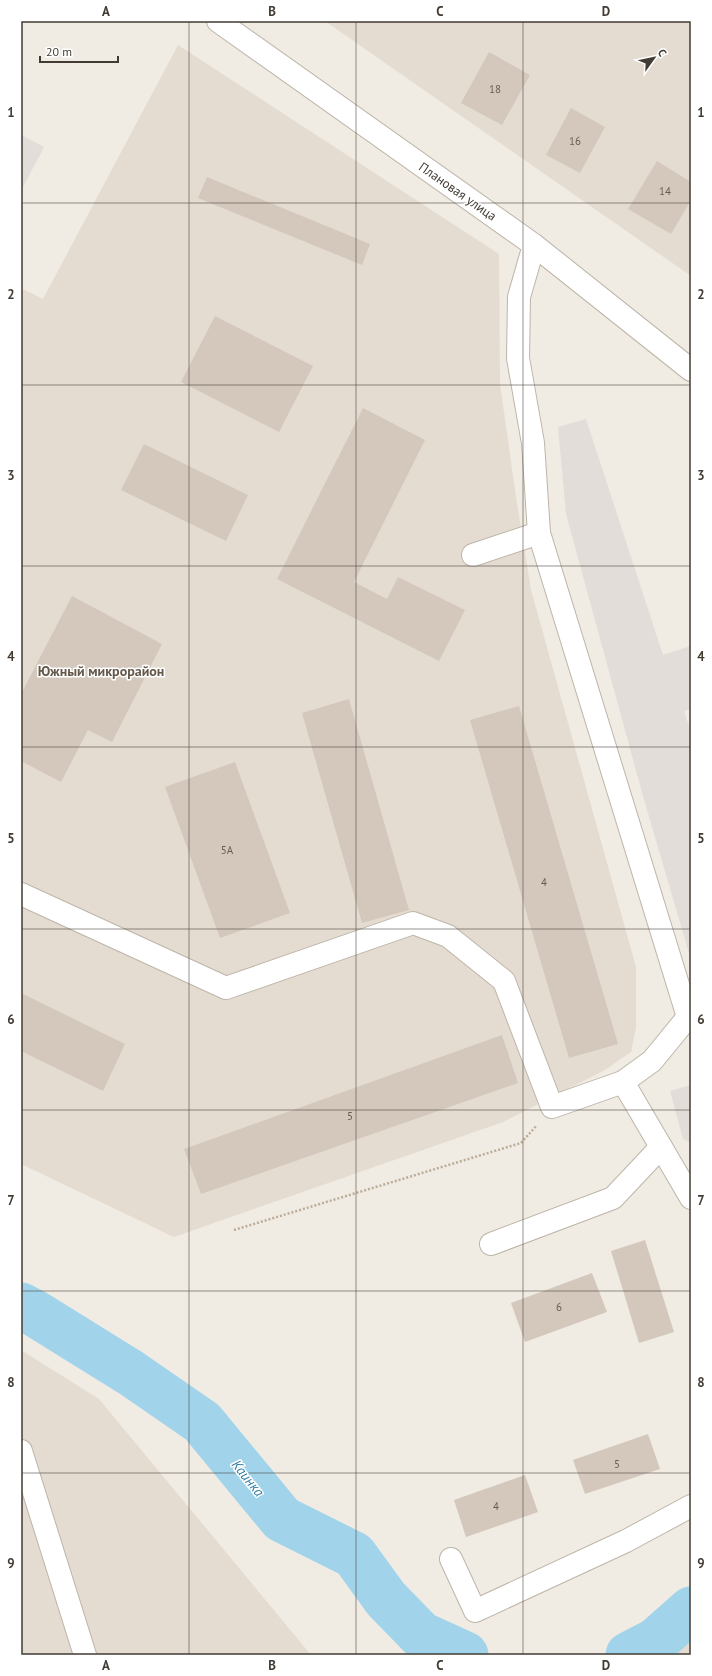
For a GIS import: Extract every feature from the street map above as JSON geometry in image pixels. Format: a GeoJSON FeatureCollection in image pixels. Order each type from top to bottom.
{"type":"FeatureCollection","features":[{"type":"Feature","properties":{"kind":"street","name":"Плановая улица"},"geometry":{"type":"LineString","coordinates":[[218,21],[534,245],[691,370]]}},
{"type":"Feature","properties":{"kind":"street"},"geometry":{"type":"LineString","coordinates":[[21,894],[226,988],[413,923],[448,936],[504,981],[552,1107],[623,1082],[652,1061],[688,1017],[539,533],[533,443],[518,358],[519,297],[534,245]]}},
{"type":"Feature","properties":{"kind":"street"},"geometry":{"type":"LineString","coordinates":[[473,555],[539,533]]}},
{"type":"Feature","properties":{"kind":"street"},"geometry":{"type":"LineString","coordinates":[[623,1082],[691,1198]]}},
{"type":"Feature","properties":{"kind":"street"},"geometry":{"type":"LineString","coordinates":[[491,1244],[613,1198],[662,1147]]}},
{"type":"Feature","properties":{"kind":"street"},"geometry":{"type":"LineString","coordinates":[[21,1451],[86,1655]]}},
{"type":"Feature","properties":{"kind":"street"},"geometry":{"type":"LineString","coordinates":[[451,1559],[475,1611],[626,1542],[691,1506]]}},
{"type":"Feature","properties":{"kind":"path"},"geometry":{"type":"LineString","coordinates":[[234,1230],[521,1143],[552,1107]]}},
{"type":"Feature","properties":{"kind":"shaded area"},"geometry":{"type":"Polygon","coordinates":[[[325,21],[691,21],[691,276],[325,21]]]}},
{"type":"Feature","properties":{"kind":"shaded area"},"geometry":{"type":"Polygon","coordinates":[[[178,45],[499,254],[500,384],[531,590],[636,967],[636,1028],[631,1052],[605,1070],[503,1122],[174,1237],[21,1164],[21,288],[43,299],[178,45]]]}},
{"type":"Feature","properties":{"kind":"shaded area"},"geometry":{"type":"Polygon","coordinates":[[[21,135],[44,147],[21,191],[21,135]]]}},
{"type":"Feature","properties":{"kind":"shaded area"},"geometry":{"type":"Polygon","coordinates":[[[586,419],[663,655],[691,646],[691,709],[684,711],[691,732],[691,960],[643,796],[566,514],[558,427],[586,419]]]}},
{"type":"Feature","properties":{"kind":"shaded area"},"geometry":{"type":"Polygon","coordinates":[[[691,1085],[691,1143],[683,1139],[670,1091],[691,1085]]]}},
{"type":"Feature","properties":{"kind":"shaded area"},"geometry":{"type":"Polygon","coordinates":[[[21,1350],[99,1399],[311,1655],[21,1655],[21,1350]]]}},
{"type":"Feature","properties":{"kind":"shaded area"},"geometry":{"type":"Polygon","coordinates":[[[691,1625],[691,1655],[652,1655],[667,1647],[691,1625]]]}},
{"type":"Feature","properties":{"kind":"building"},"geometry":{"type":"Polygon","coordinates":[[[489,52],[530,75],[502,125],[461,103],[489,52]]]}},
{"type":"Feature","properties":{"kind":"building"},"geometry":{"type":"Polygon","coordinates":[[[571,108],[605,127],[580,173],[546,155],[571,108]]]}},
{"type":"Feature","properties":{"kind":"building"},"geometry":{"type":"Polygon","coordinates":[[[657,161],[691,182],[691,200],[671,234],[628,209],[657,161]]]}},
{"type":"Feature","properties":{"kind":"building"},"geometry":{"type":"Polygon","coordinates":[[[207,177],[370,244],[362,265],[198,198],[207,177]]]}},
{"type":"Feature","properties":{"kind":"building"},"geometry":{"type":"Polygon","coordinates":[[[215,316],[313,366],[279,432],[181,382],[215,316]]]}},
{"type":"Feature","properties":{"kind":"building"},"geometry":{"type":"Polygon","coordinates":[[[363,408],[425,440],[354,582],[387,599],[398,577],[465,610],[439,661],[277,579],[363,408]]]}},
{"type":"Feature","properties":{"kind":"building"},"geometry":{"type":"Polygon","coordinates":[[[144,444],[248,495],[226,541],[121,490],[144,444]]]}},
{"type":"Feature","properties":{"kind":"building"},"geometry":{"type":"Polygon","coordinates":[[[72,596],[162,644],[112,742],[88,730],[61,782],[21,761],[21,694],[72,596]]]}},
{"type":"Feature","properties":{"kind":"building"},"geometry":{"type":"Polygon","coordinates":[[[349,699],[409,910],[362,923],[302,713],[349,699]]]}},
{"type":"Feature","properties":{"kind":"building"},"geometry":{"type":"Polygon","coordinates":[[[519,706],[618,1044],[569,1058],[470,720],[519,706]]]}},
{"type":"Feature","properties":{"kind":"building"},"geometry":{"type":"Polygon","coordinates":[[[235,762],[290,913],[220,938],[165,787],[235,762]]]}},
{"type":"Feature","properties":{"kind":"building"},"geometry":{"type":"Polygon","coordinates":[[[21,993],[125,1044],[103,1091],[21,1051],[21,993]]]}},
{"type":"Feature","properties":{"kind":"building"},"geometry":{"type":"Polygon","coordinates":[[[502,1035],[518,1083],[201,1194],[184,1149],[502,1035]]]}},
{"type":"Feature","properties":{"kind":"building"},"geometry":{"type":"Polygon","coordinates":[[[645,1240],[674,1332],[639,1343],[611,1251],[645,1240]]]}},
{"type":"Feature","properties":{"kind":"building"},"geometry":{"type":"Polygon","coordinates":[[[592,1273],[607,1312],[525,1342],[511,1303],[592,1273]]]}},
{"type":"Feature","properties":{"kind":"building"},"geometry":{"type":"Polygon","coordinates":[[[648,1434],[660,1469],[585,1494],[573,1460],[648,1434]]]}},
{"type":"Feature","properties":{"kind":"building"},"geometry":{"type":"Polygon","coordinates":[[[525,1475],[538,1512],[466,1537],[454,1500],[525,1475]]]}},
{"type":"Feature","properties":{"kind":"waterway","name":"Каинка"},"geometry":{"type":"LineString","coordinates":[[21,1306],[131,1373],[202,1422],[282,1519],[354,1555],[386,1599],[421,1635],[465,1655]]}},
{"type":"Feature","properties":{"kind":"waterway","name":"Каинка"},"geometry":{"type":"LineString","coordinates":[[629,1655],[656,1641],[691,1610]]}},
{"type":"Feature","properties":{"kind":"district","name":"Южный микрорайон"},"geometry":{"type":"Point","coordinates":[101,671]}}]}
